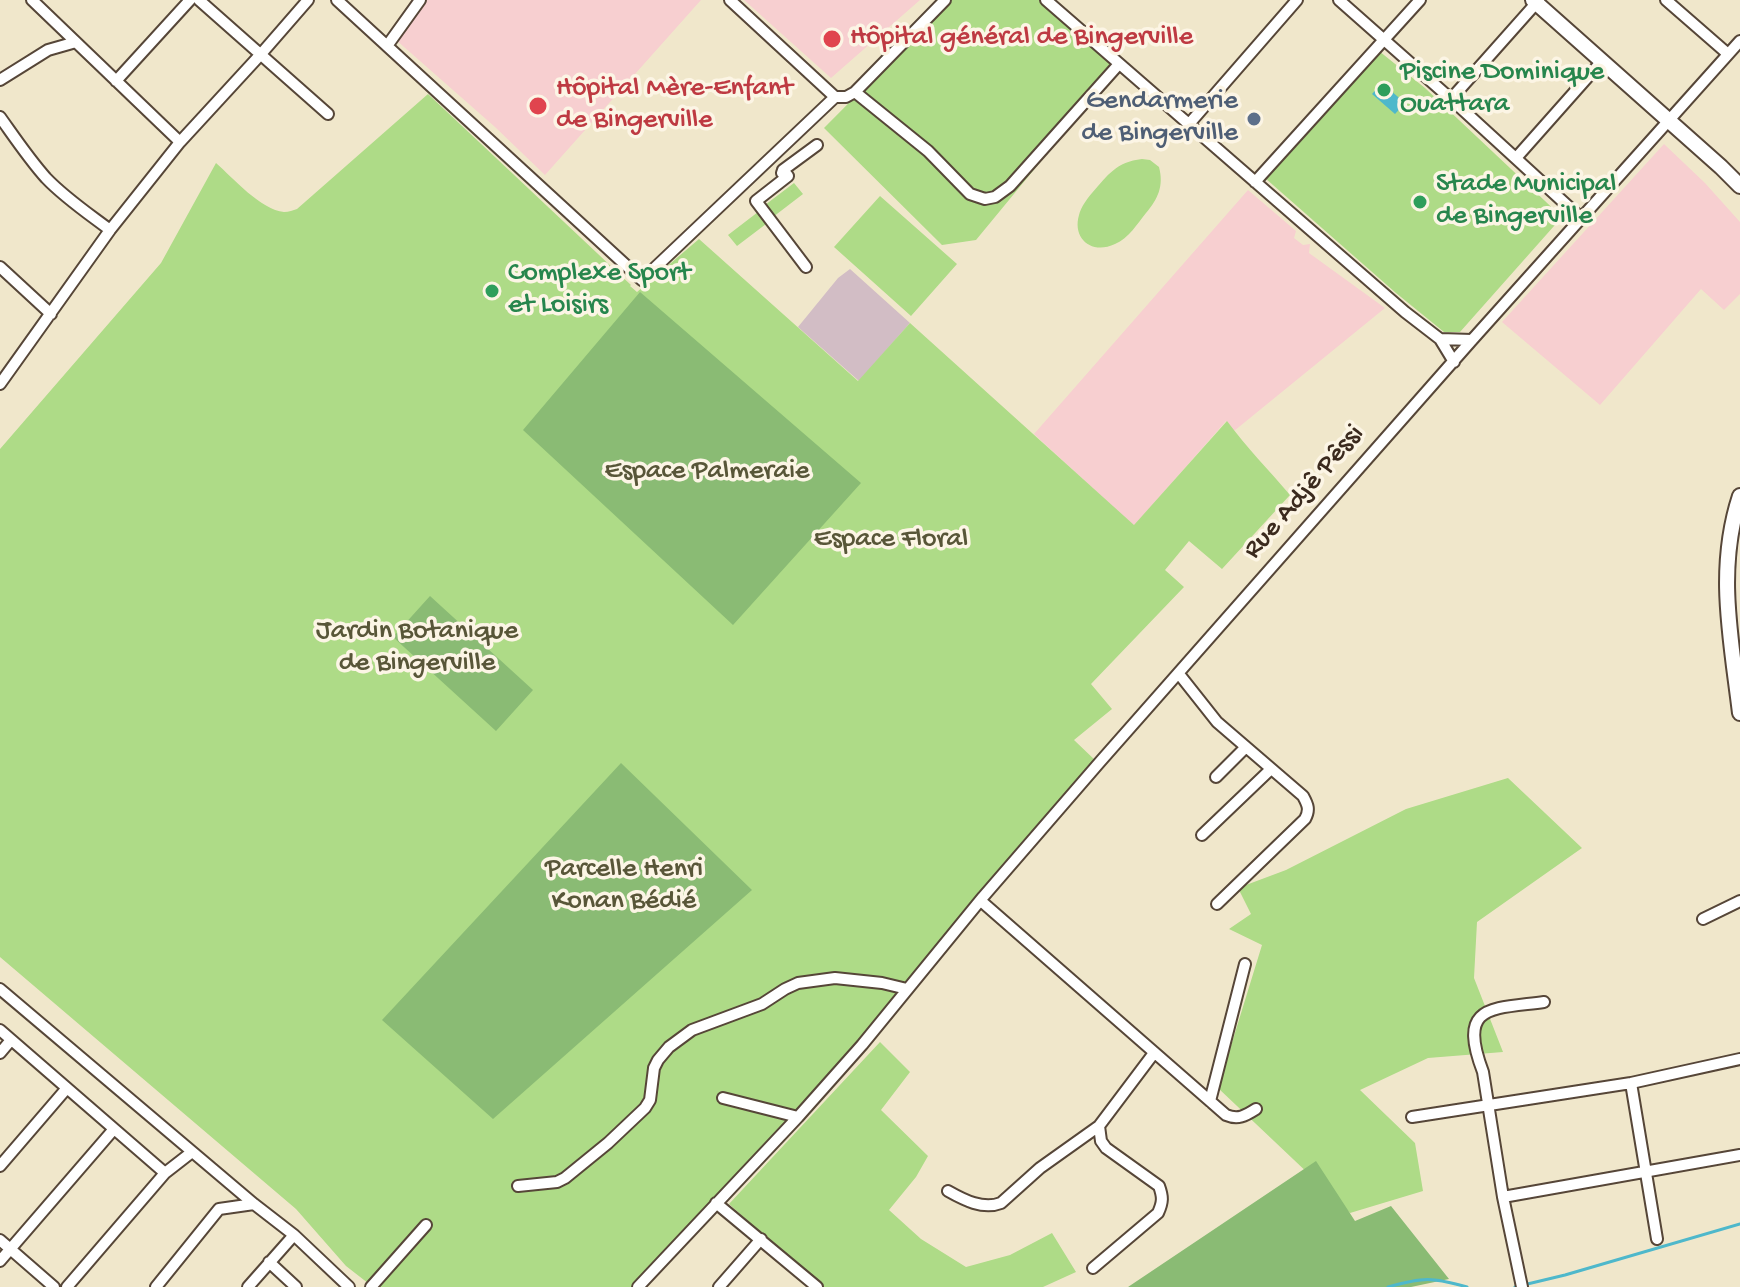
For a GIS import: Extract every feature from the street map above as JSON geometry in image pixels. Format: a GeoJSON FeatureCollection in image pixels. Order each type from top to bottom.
{"type":"FeatureCollection","features":[{"type":"Feature","properties":{"kind":"main road"},"geometry":{"type":"LineString","coordinates":[[1536,1],[1740,186]]}},
{"type":"Feature","properties":{"kind":"main road"},"geometry":{"type":"LineString","coordinates":[[1740,496],[1726,560],[1726,592],[1740,713]]}},
{"type":"Feature","properties":{"kind":"street"},"geometry":{"type":"LineString","coordinates":[[32,0],[180,142]]}},
{"type":"Feature","properties":{"kind":"street"},"geometry":{"type":"LineString","coordinates":[[42,9],[49,0]]}},
{"type":"Feature","properties":{"kind":"street"},"geometry":{"type":"LineString","coordinates":[[116,81],[190,0]]}},
{"type":"Feature","properties":{"kind":"street"},"geometry":{"type":"LineString","coordinates":[[199,0],[328,114]]}},
{"type":"Feature","properties":{"kind":"street"},"geometry":{"type":"LineString","coordinates":[[0,384],[110,230],[180,142],[308,0]]}},
{"type":"Feature","properties":{"kind":"street"},"geometry":{"type":"LineString","coordinates":[[337,0],[642,280],[835,97]]}},
{"type":"Feature","properties":{"kind":"street"},"geometry":{"type":"LineString","coordinates":[[387,46],[420,0]]}},
{"type":"Feature","properties":{"kind":"street"},"geometry":{"type":"LineString","coordinates":[[730,0],[835,97],[846,97],[855,92],[945,0]]}},
{"type":"Feature","properties":{"kind":"street"},"geometry":{"type":"LineString","coordinates":[[1046,0],[1440,339],[1454,362]]}},
{"type":"Feature","properties":{"kind":"street"},"geometry":{"type":"LineString","coordinates":[[1057,9],[1066,0]]}},
{"type":"Feature","properties":{"kind":"street"},"geometry":{"type":"LineString","coordinates":[[1189,124],[1297,0]]}},
{"type":"Feature","properties":{"kind":"street"},"geometry":{"type":"LineString","coordinates":[[1339,0],[1582,219]]}},
{"type":"Feature","properties":{"kind":"street"},"geometry":{"type":"LineString","coordinates":[[1255,182],[1420,0]]}},
{"type":"Feature","properties":{"kind":"street"},"geometry":{"type":"LineString","coordinates":[[1666,0],[1728,54]]}},
{"type":"Feature","properties":{"kind":"street"},"geometry":{"type":"LineString","coordinates":[[1451,99],[1536,1]]}},
{"type":"Feature","properties":{"kind":"street","name":"Rue Adjê Pêssi"},"geometry":{"type":"LineString","coordinates":[[638,1287],[862,1045],[981,901],[1179,674],[1740,41]]}},
{"type":"Feature","properties":{"kind":"street"},"geometry":{"type":"LineString","coordinates":[[0,80],[48,50],[76,42]]}},
{"type":"Feature","properties":{"kind":"street"},"geometry":{"type":"LineString","coordinates":[[1516,158],[1602,61]]}},
{"type":"Feature","properties":{"kind":"street"},"geometry":{"type":"LineString","coordinates":[[855,92],[928,151],[970,194],[985,199],[995,197],[1010,186],[1119,64]]}},
{"type":"Feature","properties":{"kind":"street"},"geometry":{"type":"LineString","coordinates":[[0,117],[47,179],[110,230]]}},
{"type":"Feature","properties":{"kind":"street"},"geometry":{"type":"LineString","coordinates":[[806,267],[756,201],[788,176],[782,171],[817,145]]}},
{"type":"Feature","properties":{"kind":"street"},"geometry":{"type":"LineString","coordinates":[[0,267],[51,314]]}},
{"type":"Feature","properties":{"kind":"street"},"geometry":{"type":"LineString","coordinates":[[1440,339],[1472,340]]}},
{"type":"Feature","properties":{"kind":"street"},"geometry":{"type":"LineString","coordinates":[[1179,674],[1217,722],[1303,796],[1308,805],[1305,819],[1217,904]]}},
{"type":"Feature","properties":{"kind":"street"},"geometry":{"type":"LineString","coordinates":[[1216,777],[1246,747]]}},
{"type":"Feature","properties":{"kind":"street"},"geometry":{"type":"LineString","coordinates":[[1202,835],[1271,769]]}},
{"type":"Feature","properties":{"kind":"street"},"geometry":{"type":"LineString","coordinates":[[981,901],[1226,1115],[1242,1117],[1256,1109]]}},
{"type":"Feature","properties":{"kind":"street"},"geometry":{"type":"LineString","coordinates":[[1703,919],[1740,901]]}},
{"type":"Feature","properties":{"kind":"street"},"geometry":{"type":"LineString","coordinates":[[1210,1101],[1245,964]]}},
{"type":"Feature","properties":{"kind":"street"},"geometry":{"type":"LineString","coordinates":[[518,1186],[557,1182],[608,1143],[650,1100],[658,1060],[669,1047],[692,1030],[762,1004],[798,983],[835,978],[907,989]]}},
{"type":"Feature","properties":{"kind":"street"},"geometry":{"type":"LineString","coordinates":[[0,989],[294,1235],[349,1287]]}},
{"type":"Feature","properties":{"kind":"street"},"geometry":{"type":"LineString","coordinates":[[1522,1285],[1503,1197],[1474,1029],[1478,1019],[1491,1009],[1544,1002]]}},
{"type":"Feature","properties":{"kind":"street"},"geometry":{"type":"LineString","coordinates":[[0,1030],[165,1173]]}},
{"type":"Feature","properties":{"kind":"street"},"geometry":{"type":"LineString","coordinates":[[0,1053],[11,1040]]}},
{"type":"Feature","properties":{"kind":"street"},"geometry":{"type":"LineString","coordinates":[[948,1191],[983,1205],[1001,1203],[1040,1168],[1099,1126],[1154,1053]]}},
{"type":"Feature","properties":{"kind":"street"},"geometry":{"type":"LineString","coordinates":[[1412,1117],[1631,1083],[1740,1059]]}},
{"type":"Feature","properties":{"kind":"street"},"geometry":{"type":"LineString","coordinates":[[1631,1083],[1657,1239]]}},
{"type":"Feature","properties":{"kind":"street"},"geometry":{"type":"LineString","coordinates":[[0,1166],[67,1088]]}},
{"type":"Feature","properties":{"kind":"street"},"geometry":{"type":"LineString","coordinates":[[723,1098],[798,1117]]}},
{"type":"Feature","properties":{"kind":"street"},"geometry":{"type":"LineString","coordinates":[[1093,1268],[1158,1213],[1163,1196],[1159,1186],[1106,1148],[1101,1141],[1099,1126]]}},
{"type":"Feature","properties":{"kind":"street"},"geometry":{"type":"LineString","coordinates":[[0,1261],[114,1129]]}},
{"type":"Feature","properties":{"kind":"street"},"geometry":{"type":"LineString","coordinates":[[67,1287],[165,1173],[192,1152]]}},
{"type":"Feature","properties":{"kind":"street"},"geometry":{"type":"LineString","coordinates":[[1503,1197],[1740,1155]]}},
{"type":"Feature","properties":{"kind":"street"},"geometry":{"type":"LineString","coordinates":[[716,1203],[817,1287]]}},
{"type":"Feature","properties":{"kind":"street"},"geometry":{"type":"LineString","coordinates":[[156,1287],[219,1209],[254,1204]]}},
{"type":"Feature","properties":{"kind":"street"},"geometry":{"type":"LineString","coordinates":[[371,1287],[426,1225]]}},
{"type":"Feature","properties":{"kind":"street"},"geometry":{"type":"LineString","coordinates":[[248,1287],[294,1235]]}},
{"type":"Feature","properties":{"kind":"street"},"geometry":{"type":"LineString","coordinates":[[719,1287],[761,1239]]}},
{"type":"Feature","properties":{"kind":"street"},"geometry":{"type":"LineString","coordinates":[[0,1240],[54,1287]]}},
{"type":"Feature","properties":{"kind":"street"},"geometry":{"type":"LineString","coordinates":[[269,1262],[296,1287]]}},
{"type":"Feature","properties":{"kind":"shaded area","name":"Hôpital Mère-Enfant de Bingerville"},"geometry":{"type":"Polygon","coordinates":[[[422,0],[701,0],[545,175],[395,39],[422,0]]]}},
{"type":"Feature","properties":{"kind":"shaded area","name":"Hôpital général de Bingerville"},"geometry":{"type":"Polygon","coordinates":[[[744,0],[920,0],[831,78],[744,0]]]}},
{"type":"Feature","properties":{"kind":"shaded area"},"geometry":{"type":"Polygon","coordinates":[[[1664,144],[1740,222],[1740,294],[1724,310],[1701,289],[1600,405],[1502,322],[1664,144]]]}},
{"type":"Feature","properties":{"kind":"shaded area"},"geometry":{"type":"Polygon","coordinates":[[[1248,190],[1296,231],[1294,238],[1303,245],[1310,244],[1309,253],[1385,308],[1234,431],[1226,421],[1134,526],[1034,434],[1248,190]]]}},
{"type":"Feature","properties":{"kind":"shaded area"},"geometry":{"type":"Polygon","coordinates":[[[850,269],[910,323],[859,381],[798,327],[838,278],[850,269]]]}},
{"type":"Feature","properties":{"kind":"green space"},"geometry":{"type":"Polygon","coordinates":[[[951,0],[1042,0],[1117,69],[976,240],[942,245],[824,128],[951,0]]]}},
{"type":"Feature","properties":{"kind":"green space","name":"Stade Municipal de Bingerville"},"geometry":{"type":"Polygon","coordinates":[[[1379,51],[1425,88],[1562,217],[1460,332],[1444,332],[1265,178],[1379,51]]]}},
{"type":"Feature","properties":{"kind":"green space","name":"Jardin Botanique de Bingerville"},"geometry":{"type":"Polygon","coordinates":[[[428,94],[637,292],[699,239],[858,381],[910,323],[1134,525],[1227,421],[1290,495],[1222,569],[1189,541],[1165,570],[1184,587],[1091,684],[1112,709],[1074,740],[1097,762],[985,899],[646,1287],[373,1287],[346,1266],[296,1209],[0,957],[0,449],[161,263],[216,163],[266,206],[284,212],[297,209],[428,94]]]}},
{"type":"Feature","properties":{"kind":"green space"},"geometry":{"type":"Polygon","coordinates":[[[1142,159],[1150,160],[1159,167],[1160,186],[1154,203],[1120,241],[1107,247],[1086,243],[1078,231],[1078,224],[1086,200],[1113,170],[1142,159]]]}},
{"type":"Feature","properties":{"kind":"green space"},"geometry":{"type":"Polygon","coordinates":[[[794,183],[803,194],[773,217],[765,205],[794,183]]]}},
{"type":"Feature","properties":{"kind":"green space"},"geometry":{"type":"Polygon","coordinates":[[[880,196],[957,264],[911,316],[834,247],[880,196]]]}},
{"type":"Feature","properties":{"kind":"green space"},"geometry":{"type":"Polygon","coordinates":[[[758,212],[766,224],[737,246],[728,235],[758,212]]]}},
{"type":"Feature","properties":{"kind":"green space","name":"Espace Palmeraie"},"geometry":{"type":"Polygon","coordinates":[[[640,292],[861,483],[733,625],[523,430],[640,292]]]}},
{"type":"Feature","properties":{"kind":"green space"},"geometry":{"type":"Polygon","coordinates":[[[430,596],[533,690],[496,731],[393,637],[430,596]]]}},
{"type":"Feature","properties":{"kind":"green space","name":"Parcelle Henri Konan Bédié"},"geometry":{"type":"Polygon","coordinates":[[[621,763],[752,890],[493,1119],[382,1020],[621,763]]]}},
{"type":"Feature","properties":{"kind":"green space"},"geometry":{"type":"Polygon","coordinates":[[[1508,778],[1582,848],[1477,922],[1474,978],[1503,1052],[1428,1058],[1360,1090],[1415,1143],[1423,1191],[1350,1213],[1218,1088],[1262,945],[1229,929],[1251,914],[1238,888],[1286,870],[1406,809],[1508,778]]]}},
{"type":"Feature","properties":{"kind":"green space"},"geometry":{"type":"Polygon","coordinates":[[[880,1042],[910,1072],[881,1110],[928,1156],[916,1177],[889,1210],[921,1239],[966,1267],[1010,1255],[1052,1233],[1076,1272],[1043,1287],[822,1287],[729,1204],[880,1042]]]}},
{"type":"Feature","properties":{"kind":"green space"},"geometry":{"type":"Polygon","coordinates":[[[1316,1161],[1355,1221],[1391,1206],[1449,1279],[1411,1287],[1128,1287],[1316,1161]]]}},
{"type":"Feature","properties":{"kind":"water"},"geometry":{"type":"Polygon","coordinates":[[[1382,83],[1405,103],[1395,114],[1372,94],[1382,83]]]}},
{"type":"Feature","properties":{"kind":"waterway"},"geometry":{"type":"LineString","coordinates":[[1515,1287],[1740,1224]]}},
{"type":"Feature","properties":{"kind":"waterway"},"geometry":{"type":"LineString","coordinates":[[1388,1287],[1428,1280],[1467,1287]]}},
{"type":"Feature","properties":{"kind":"place","name":"Hôpital général de Bingerville"},"geometry":{"type":"Point","coordinates":[832,39]}},
{"type":"Feature","properties":{"kind":"place","name":"Piscine Dominique Ouattara"},"geometry":{"type":"Point","coordinates":[1384,90]}},
{"type":"Feature","properties":{"kind":"place","name":"Hôpital Mère-Enfant de Bingerville"},"geometry":{"type":"Point","coordinates":[538,106]}},
{"type":"Feature","properties":{"kind":"place","name":"Gendarmerie de Bingerville"},"geometry":{"type":"Point","coordinates":[1254,119]}},
{"type":"Feature","properties":{"kind":"place","name":"Stade Municipal de Bingerville"},"geometry":{"type":"Point","coordinates":[1420,202]}},
{"type":"Feature","properties":{"kind":"place","name":"Complexe Sport et Loisirs"},"geometry":{"type":"Point","coordinates":[492,291]}},
{"type":"Feature","properties":{"kind":"park label","name":"Espace Floral"},"geometry":{"type":"Point","coordinates":[891,541]}}]}
